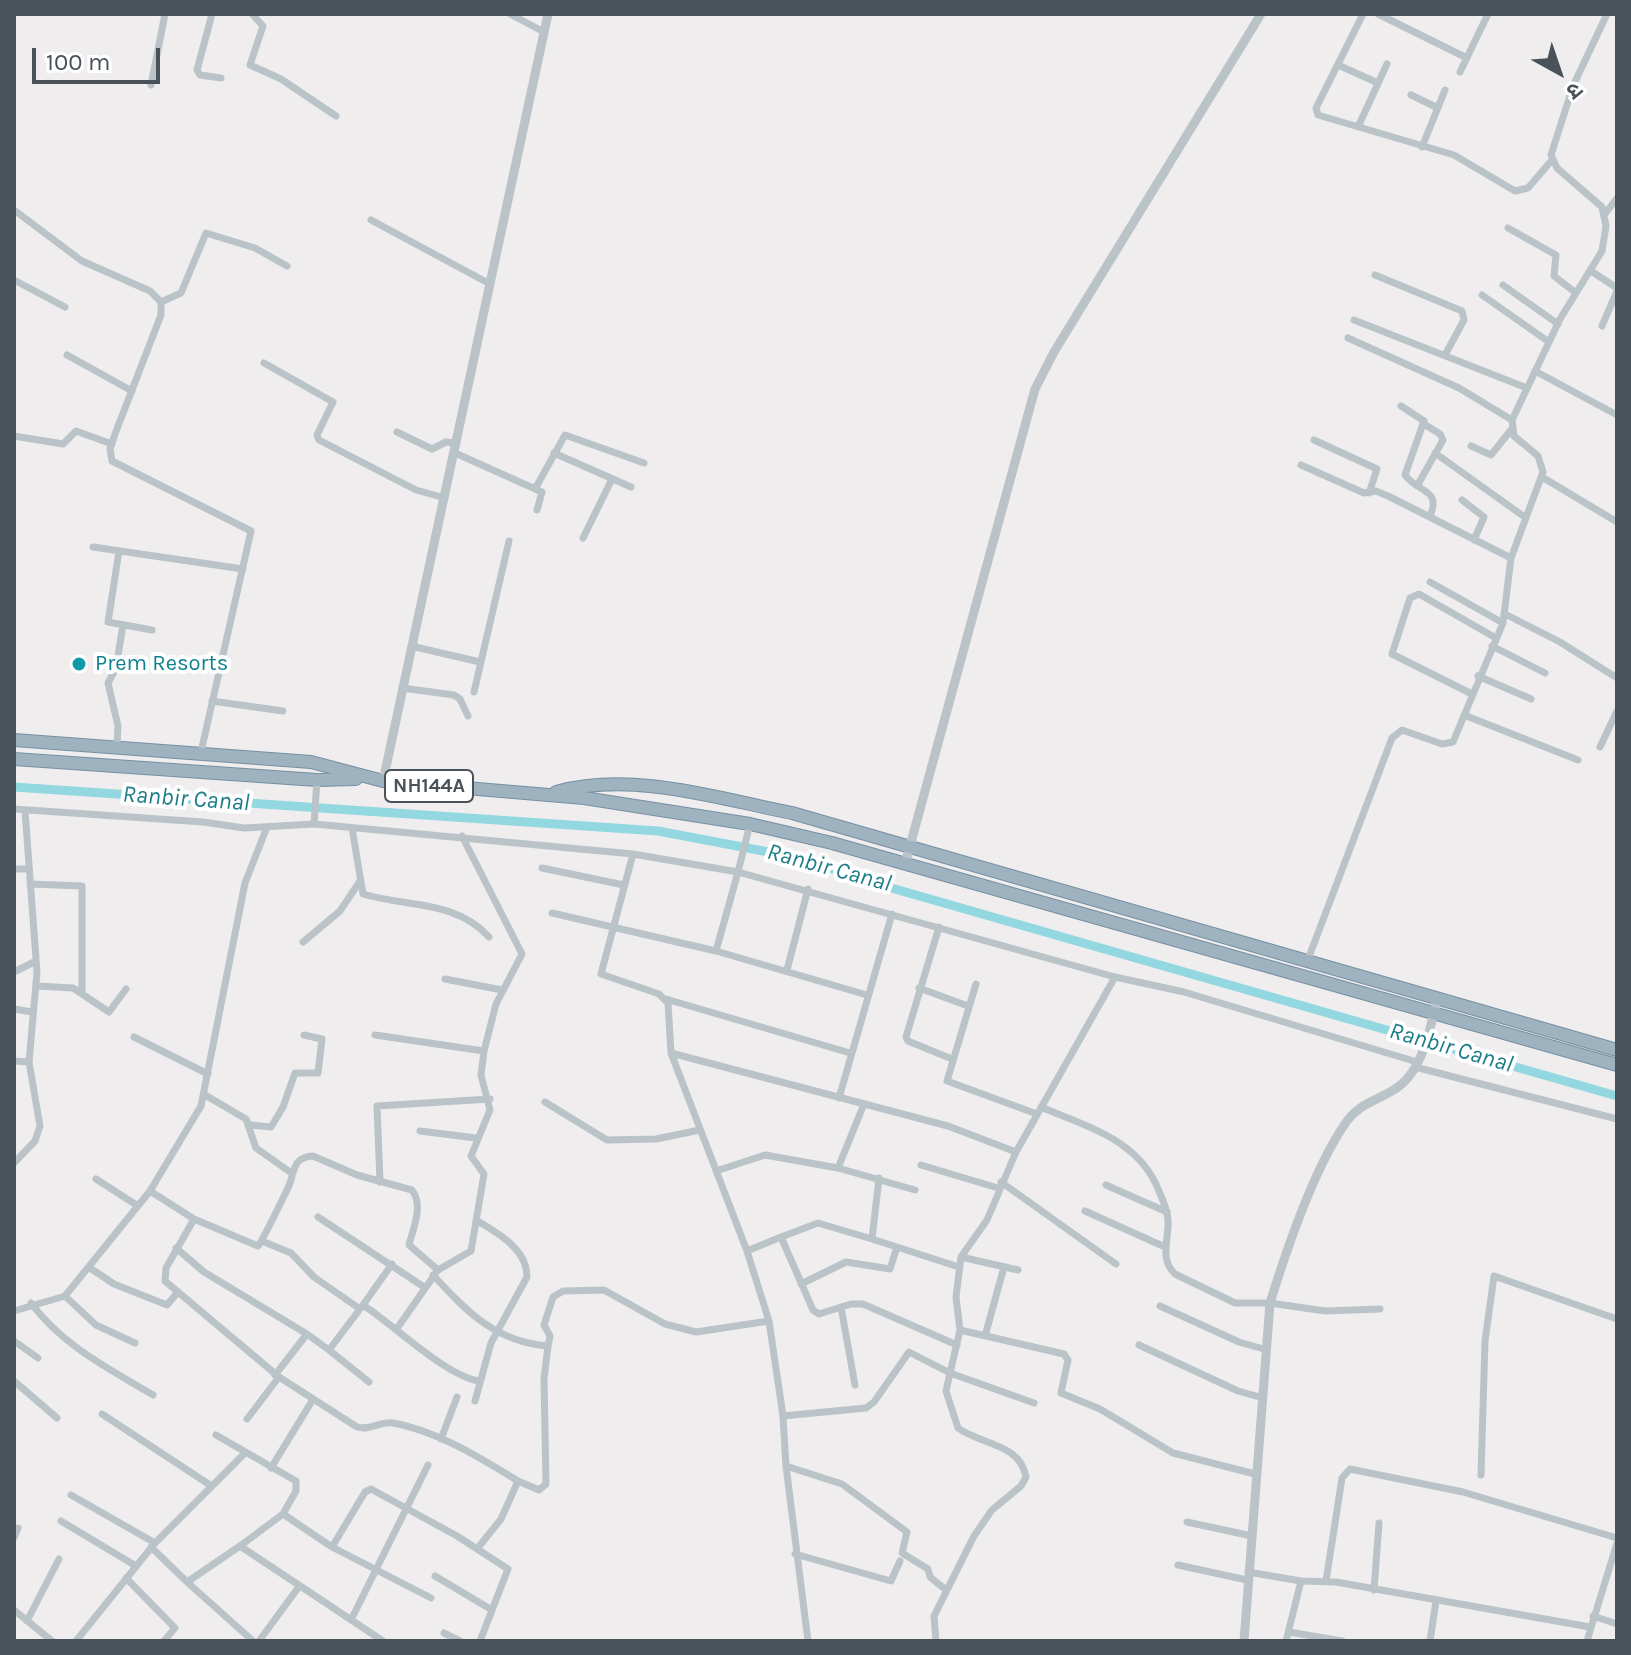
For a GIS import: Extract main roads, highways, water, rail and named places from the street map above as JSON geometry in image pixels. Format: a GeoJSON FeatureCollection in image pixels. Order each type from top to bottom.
{"type":"FeatureCollection","features":[{"type":"Feature","properties":{"kind":"highway"},"geometry":{"type":"LineString","coordinates":[[14,740],[311,762],[367,779]]}},
{"type":"Feature","properties":{"kind":"highway","name":"NH144A"},"geometry":{"type":"LineString","coordinates":[[14,759],[317,780],[367,779],[544,794],[748,830],[905,864],[1617,1050]]}},
{"type":"Feature","properties":{"kind":"highway","name":"NH144A"},"geometry":{"type":"LineString","coordinates":[[544,794],[585,784],[654,787],[792,813],[1307,962],[1617,1065]]}},
{"type":"Feature","properties":{"kind":"waterway","name":"Ranbir Canal"},"geometry":{"type":"LineString","coordinates":[[14,787],[658,831],[795,857],[895,889],[1617,1096]]}},
{"type":"Feature","properties":{"kind":"place","name":"Prem Resorts"},"geometry":{"type":"Point","coordinates":[79,664]}}]}
